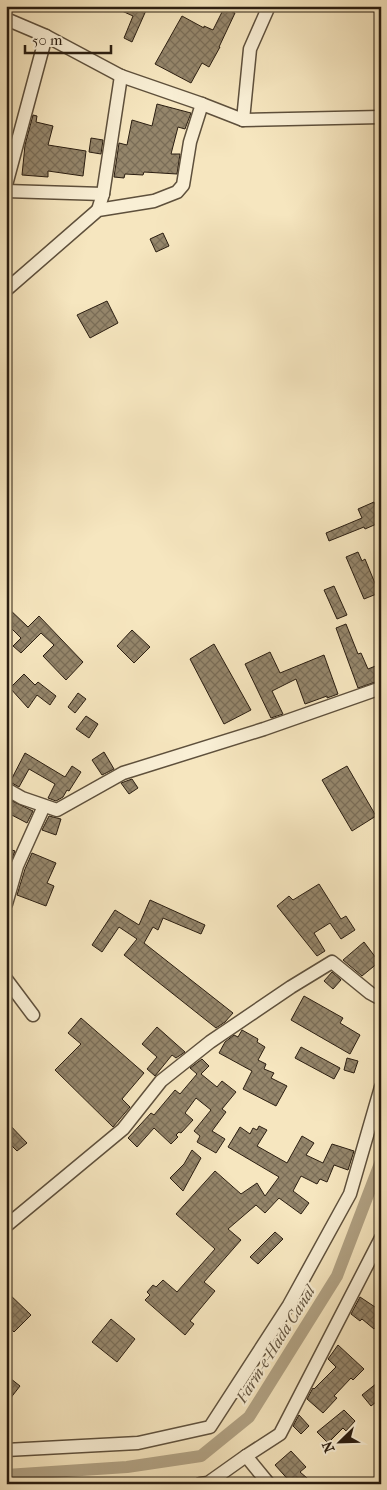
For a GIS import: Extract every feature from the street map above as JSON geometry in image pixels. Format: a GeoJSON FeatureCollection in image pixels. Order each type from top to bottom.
{"type":"FeatureCollection","features":[{"type":"Feature","properties":{"kind":"street"},"geometry":{"type":"LineString","coordinates":[[243,120],[250,49],[269,6]]}},
{"type":"Feature","properties":{"kind":"street"},"geometry":{"type":"LineString","coordinates":[[6,19],[46,36],[121,76],[243,120],[381,117]]}},
{"type":"Feature","properties":{"kind":"street"},"geometry":{"type":"LineString","coordinates":[[6,185],[46,36]]}},
{"type":"Feature","properties":{"kind":"street"},"geometry":{"type":"LineString","coordinates":[[6,290],[98,210],[103,194],[121,76]]}},
{"type":"Feature","properties":{"kind":"street"},"geometry":{"type":"LineString","coordinates":[[98,210],[154,201],[177,192],[183,185],[190,142],[202,104]]}},
{"type":"Feature","properties":{"kind":"street"},"geometry":{"type":"LineString","coordinates":[[6,191],[103,194]]}},
{"type":"Feature","properties":{"kind":"street"},"geometry":{"type":"LineString","coordinates":[[6,791],[8,790],[57,810],[123,773],[264,729],[381,688]]}},
{"type":"Feature","properties":{"kind":"street"},"geometry":{"type":"LineString","coordinates":[[6,904],[18,866],[44,806]]}},
{"type":"Feature","properties":{"kind":"street"},"geometry":{"type":"LineString","coordinates":[[6,1226],[123,1130],[161,1082],[210,1042],[291,987],[332,962],[370,993],[381,999]]}},
{"type":"Feature","properties":{"kind":"street"},"geometry":{"type":"LineString","coordinates":[[6,979],[33,1015]]}},
{"type":"Feature","properties":{"kind":"street"},"geometry":{"type":"LineString","coordinates":[[6,1450],[138,1443],[210,1427],[289,1305],[350,1194],[381,1088]]}},
{"type":"Feature","properties":{"kind":"street"},"geometry":{"type":"LineString","coordinates":[[200,1484],[208,1483],[280,1434],[381,1238]]}},
{"type":"Feature","properties":{"kind":"street"},"geometry":{"type":"LineString","coordinates":[[246,1456],[269,1484]]}},
{"type":"Feature","properties":{"kind":"building"},"geometry":{"type":"Polygon","coordinates":[[[111,6],[148,6],[132,42],[124,38],[133,16],[111,6]]]}},
{"type":"Feature","properties":{"kind":"building"},"geometry":{"type":"Polygon","coordinates":[[[224,8],[235,13],[209,67],[202,63],[191,83],[155,64],[182,16],[204,28],[204,26],[213,30],[224,8]]]}},
{"type":"Feature","properties":{"kind":"building"},"geometry":{"type":"Polygon","coordinates":[[[157,104],[191,113],[185,129],[178,127],[171,154],[180,154],[177,174],[144,172],[143,175],[125,174],[124,178],[114,177],[119,143],[127,145],[132,120],[152,126],[157,104]]]}},
{"type":"Feature","properties":{"kind":"building"},"geometry":{"type":"Polygon","coordinates":[[[33,115],[37,116],[36,122],[53,126],[48,145],[86,151],[83,176],[48,171],[48,177],[22,175],[25,145],[33,115]]]}},
{"type":"Feature","properties":{"kind":"building"},"geometry":{"type":"Polygon","coordinates":[[[91,138],[103,140],[101,154],[89,152],[91,138]]]}},
{"type":"Feature","properties":{"kind":"building"},"geometry":{"type":"Polygon","coordinates":[[[163,233],[169,246],[156,252],[150,239],[163,233]]]}},
{"type":"Feature","properties":{"kind":"building"},"geometry":{"type":"Polygon","coordinates":[[[107,301],[118,323],[90,338],[77,315],[107,301]]]}},
{"type":"Feature","properties":{"kind":"building"},"geometry":{"type":"Polygon","coordinates":[[[374,502],[381,517],[381,522],[329,541],[326,533],[362,518],[358,509],[374,502]]]}},
{"type":"Feature","properties":{"kind":"building"},"geometry":{"type":"Polygon","coordinates":[[[358,552],[362,561],[365,559],[379,593],[364,599],[346,557],[358,552]]]}},
{"type":"Feature","properties":{"kind":"building"},"geometry":{"type":"Polygon","coordinates":[[[334,586],[347,615],[337,619],[324,590],[334,586]]]}},
{"type":"Feature","properties":{"kind":"building"},"geometry":{"type":"Polygon","coordinates":[[[6,606],[28,627],[39,616],[83,662],[66,680],[43,656],[54,645],[41,633],[21,653],[13,646],[21,638],[6,623],[6,606]]]}},
{"type":"Feature","properties":{"kind":"building"},"geometry":{"type":"Polygon","coordinates":[[[346,624],[358,654],[361,653],[368,669],[378,665],[381,671],[381,680],[358,688],[336,628],[346,624]]]}},
{"type":"Feature","properties":{"kind":"building"},"geometry":{"type":"Polygon","coordinates":[[[132,630],[150,647],[134,663],[117,646],[132,630]]]}},
{"type":"Feature","properties":{"kind":"building"},"geometry":{"type":"Polygon","coordinates":[[[214,644],[251,710],[224,724],[190,659],[214,644]]]}},
{"type":"Feature","properties":{"kind":"building"},"geometry":{"type":"Polygon","coordinates":[[[270,652],[280,673],[324,655],[338,694],[305,704],[296,679],[272,691],[283,714],[271,718],[245,664],[270,652]]]}},
{"type":"Feature","properties":{"kind":"building"},"geometry":{"type":"Polygon","coordinates":[[[24,674],[35,685],[38,682],[56,696],[50,705],[37,695],[28,708],[10,688],[24,674]]]}},
{"type":"Feature","properties":{"kind":"building"},"geometry":{"type":"Polygon","coordinates":[[[78,693],[86,699],[75,713],[68,707],[78,693]]]}},
{"type":"Feature","properties":{"kind":"building"},"geometry":{"type":"Polygon","coordinates":[[[86,716],[98,724],[89,738],[76,729],[86,716]]]}},
{"type":"Feature","properties":{"kind":"building"},"geometry":{"type":"Polygon","coordinates":[[[104,752],[114,769],[102,775],[92,760],[104,752]]]}},
{"type":"Feature","properties":{"kind":"building"},"geometry":{"type":"Polygon","coordinates":[[[25,753],[65,777],[72,766],[81,772],[69,791],[67,790],[63,797],[56,801],[48,798],[55,784],[29,769],[19,787],[10,782],[25,753]]]}},
{"type":"Feature","properties":{"kind":"building"},"geometry":{"type":"Polygon","coordinates":[[[347,766],[376,816],[352,831],[322,780],[347,766]]]}},
{"type":"Feature","properties":{"kind":"building"},"geometry":{"type":"Polygon","coordinates":[[[132,779],[138,788],[129,794],[121,783],[132,779]]]}},
{"type":"Feature","properties":{"kind":"building"},"geometry":{"type":"Polygon","coordinates":[[[12,801],[33,811],[27,823],[6,812],[12,801]]]}},
{"type":"Feature","properties":{"kind":"building"},"geometry":{"type":"Polygon","coordinates":[[[49,816],[61,819],[56,835],[42,830],[49,816]]]}},
{"type":"Feature","properties":{"kind":"building"},"geometry":{"type":"Polygon","coordinates":[[[6,848],[15,851],[6,874],[10,860],[6,859],[6,848]]]}},
{"type":"Feature","properties":{"kind":"building"},"geometry":{"type":"Polygon","coordinates":[[[32,853],[56,863],[47,883],[54,886],[46,906],[17,895],[32,853]]]}},
{"type":"Feature","properties":{"kind":"building"},"geometry":{"type":"Polygon","coordinates":[[[319,884],[341,919],[346,916],[355,930],[341,939],[330,923],[314,933],[325,951],[317,956],[277,906],[289,896],[293,900],[319,884]]]}},
{"type":"Feature","properties":{"kind":"building"},"geometry":{"type":"Polygon","coordinates":[[[150,900],[205,925],[201,934],[163,918],[158,930],[153,927],[144,943],[233,1013],[216,1028],[124,955],[137,939],[119,927],[102,952],[92,945],[115,910],[139,925],[150,900]]]}},
{"type":"Feature","properties":{"kind":"building"},"geometry":{"type":"Polygon","coordinates":[[[364,942],[379,962],[362,976],[343,960],[364,942]]]}},
{"type":"Feature","properties":{"kind":"building"},"geometry":{"type":"Polygon","coordinates":[[[332,972],[341,980],[333,989],[324,981],[332,972]]]}},
{"type":"Feature","properties":{"kind":"building"},"geometry":{"type":"Polygon","coordinates":[[[304,996],[343,1018],[340,1023],[360,1035],[350,1054],[291,1020],[304,996]]]}},
{"type":"Feature","properties":{"kind":"building"},"geometry":{"type":"Polygon","coordinates":[[[81,1018],[144,1073],[122,1099],[130,1107],[113,1127],[55,1070],[81,1044],[68,1033],[81,1018]]]}},
{"type":"Feature","properties":{"kind":"building"},"geometry":{"type":"Polygon","coordinates":[[[157,1027],[185,1052],[176,1058],[172,1055],[155,1076],[147,1069],[157,1057],[142,1044],[157,1027]]]}},
{"type":"Feature","properties":{"kind":"building"},"geometry":{"type":"Polygon","coordinates":[[[242,1030],[258,1039],[257,1042],[265,1047],[258,1060],[266,1064],[264,1069],[274,1073],[271,1078],[287,1086],[276,1106],[243,1089],[252,1071],[219,1053],[225,1042],[234,1035],[238,1037],[242,1030]]]}},
{"type":"Feature","properties":{"kind":"building"},"geometry":{"type":"Polygon","coordinates":[[[301,1047],[340,1068],[334,1079],[295,1058],[301,1047]]]}},
{"type":"Feature","properties":{"kind":"building"},"geometry":{"type":"Polygon","coordinates":[[[347,1058],[358,1061],[354,1073],[344,1070],[347,1058]]]}},
{"type":"Feature","properties":{"kind":"building"},"geometry":{"type":"Polygon","coordinates":[[[202,1059],[209,1066],[201,1074],[217,1087],[222,1081],[236,1092],[222,1109],[226,1112],[212,1131],[225,1139],[216,1153],[197,1142],[200,1136],[194,1131],[211,1110],[196,1098],[185,1113],[193,1120],[181,1133],[179,1132],[176,1135],[178,1137],[171,1144],[154,1128],[137,1147],[128,1138],[151,1113],[154,1115],[175,1090],[180,1094],[197,1074],[190,1068],[202,1059]]]}},
{"type":"Feature","properties":{"kind":"building"},"geometry":{"type":"Polygon","coordinates":[[[6,1121],[27,1143],[17,1151],[6,1140],[6,1121]]]}},
{"type":"Feature","properties":{"kind":"building"},"geometry":{"type":"Polygon","coordinates":[[[259,1126],[267,1130],[257,1146],[287,1163],[302,1136],[314,1143],[306,1155],[323,1163],[332,1144],[354,1151],[348,1170],[334,1165],[327,1182],[320,1179],[317,1184],[301,1176],[293,1191],[309,1203],[301,1214],[279,1198],[265,1213],[256,1205],[228,1229],[241,1240],[204,1282],[215,1291],[190,1321],[194,1324],[185,1335],[145,1300],[150,1295],[147,1292],[153,1285],[156,1287],[163,1280],[177,1292],[215,1249],[176,1214],[215,1171],[241,1194],[257,1183],[265,1196],[279,1177],[228,1147],[240,1127],[250,1134],[253,1128],[257,1130],[259,1126]]]}},
{"type":"Feature","properties":{"kind":"building"},"geometry":{"type":"Polygon","coordinates":[[[192,1150],[201,1158],[183,1191],[170,1178],[184,1164],[192,1150]]]}},
{"type":"Feature","properties":{"kind":"building"},"geometry":{"type":"Polygon","coordinates":[[[275,1232],[283,1239],[258,1264],[250,1257],[275,1232]]]}},
{"type":"Feature","properties":{"kind":"building"},"geometry":{"type":"Polygon","coordinates":[[[6,1291],[31,1315],[14,1332],[6,1324],[6,1291]]]}},
{"type":"Feature","properties":{"kind":"building"},"geometry":{"type":"Polygon","coordinates":[[[360,1297],[381,1311],[381,1321],[374,1329],[362,1319],[360,1321],[351,1314],[360,1297]]]}},
{"type":"Feature","properties":{"kind":"building"},"geometry":{"type":"Polygon","coordinates":[[[111,1319],[135,1339],[117,1362],[92,1342],[111,1319]]]}},
{"type":"Feature","properties":{"kind":"building"},"geometry":{"type":"Polygon","coordinates":[[[338,1345],[364,1369],[353,1380],[351,1378],[334,1396],[337,1398],[323,1413],[307,1399],[313,1388],[336,1367],[328,1359],[338,1345]]]}},
{"type":"Feature","properties":{"kind":"building"},"geometry":{"type":"Polygon","coordinates":[[[6,1375],[20,1386],[6,1404],[6,1375]]]}},
{"type":"Feature","properties":{"kind":"building"},"geometry":{"type":"Polygon","coordinates":[[[377,1383],[381,1387],[381,1398],[371,1406],[362,1395],[377,1383]]]}},
{"type":"Feature","properties":{"kind":"building"},"geometry":{"type":"Polygon","coordinates":[[[344,1410],[355,1421],[346,1431],[343,1428],[328,1443],[317,1432],[344,1410]]]}},
{"type":"Feature","properties":{"kind":"building"},"geometry":{"type":"Polygon","coordinates":[[[299,1415],[309,1426],[301,1434],[293,1426],[299,1415]]]}},
{"type":"Feature","properties":{"kind":"building"},"geometry":{"type":"Polygon","coordinates":[[[291,1451],[306,1467],[300,1472],[314,1484],[292,1484],[275,1465],[291,1451]]]}},
{"type":"Feature","properties":{"kind":"waterway","name":"Farm-e-Hada Canal"},"geometry":{"type":"LineString","coordinates":[[6,1475],[127,1467],[201,1456],[249,1417],[337,1276],[381,1161]]}}]}
